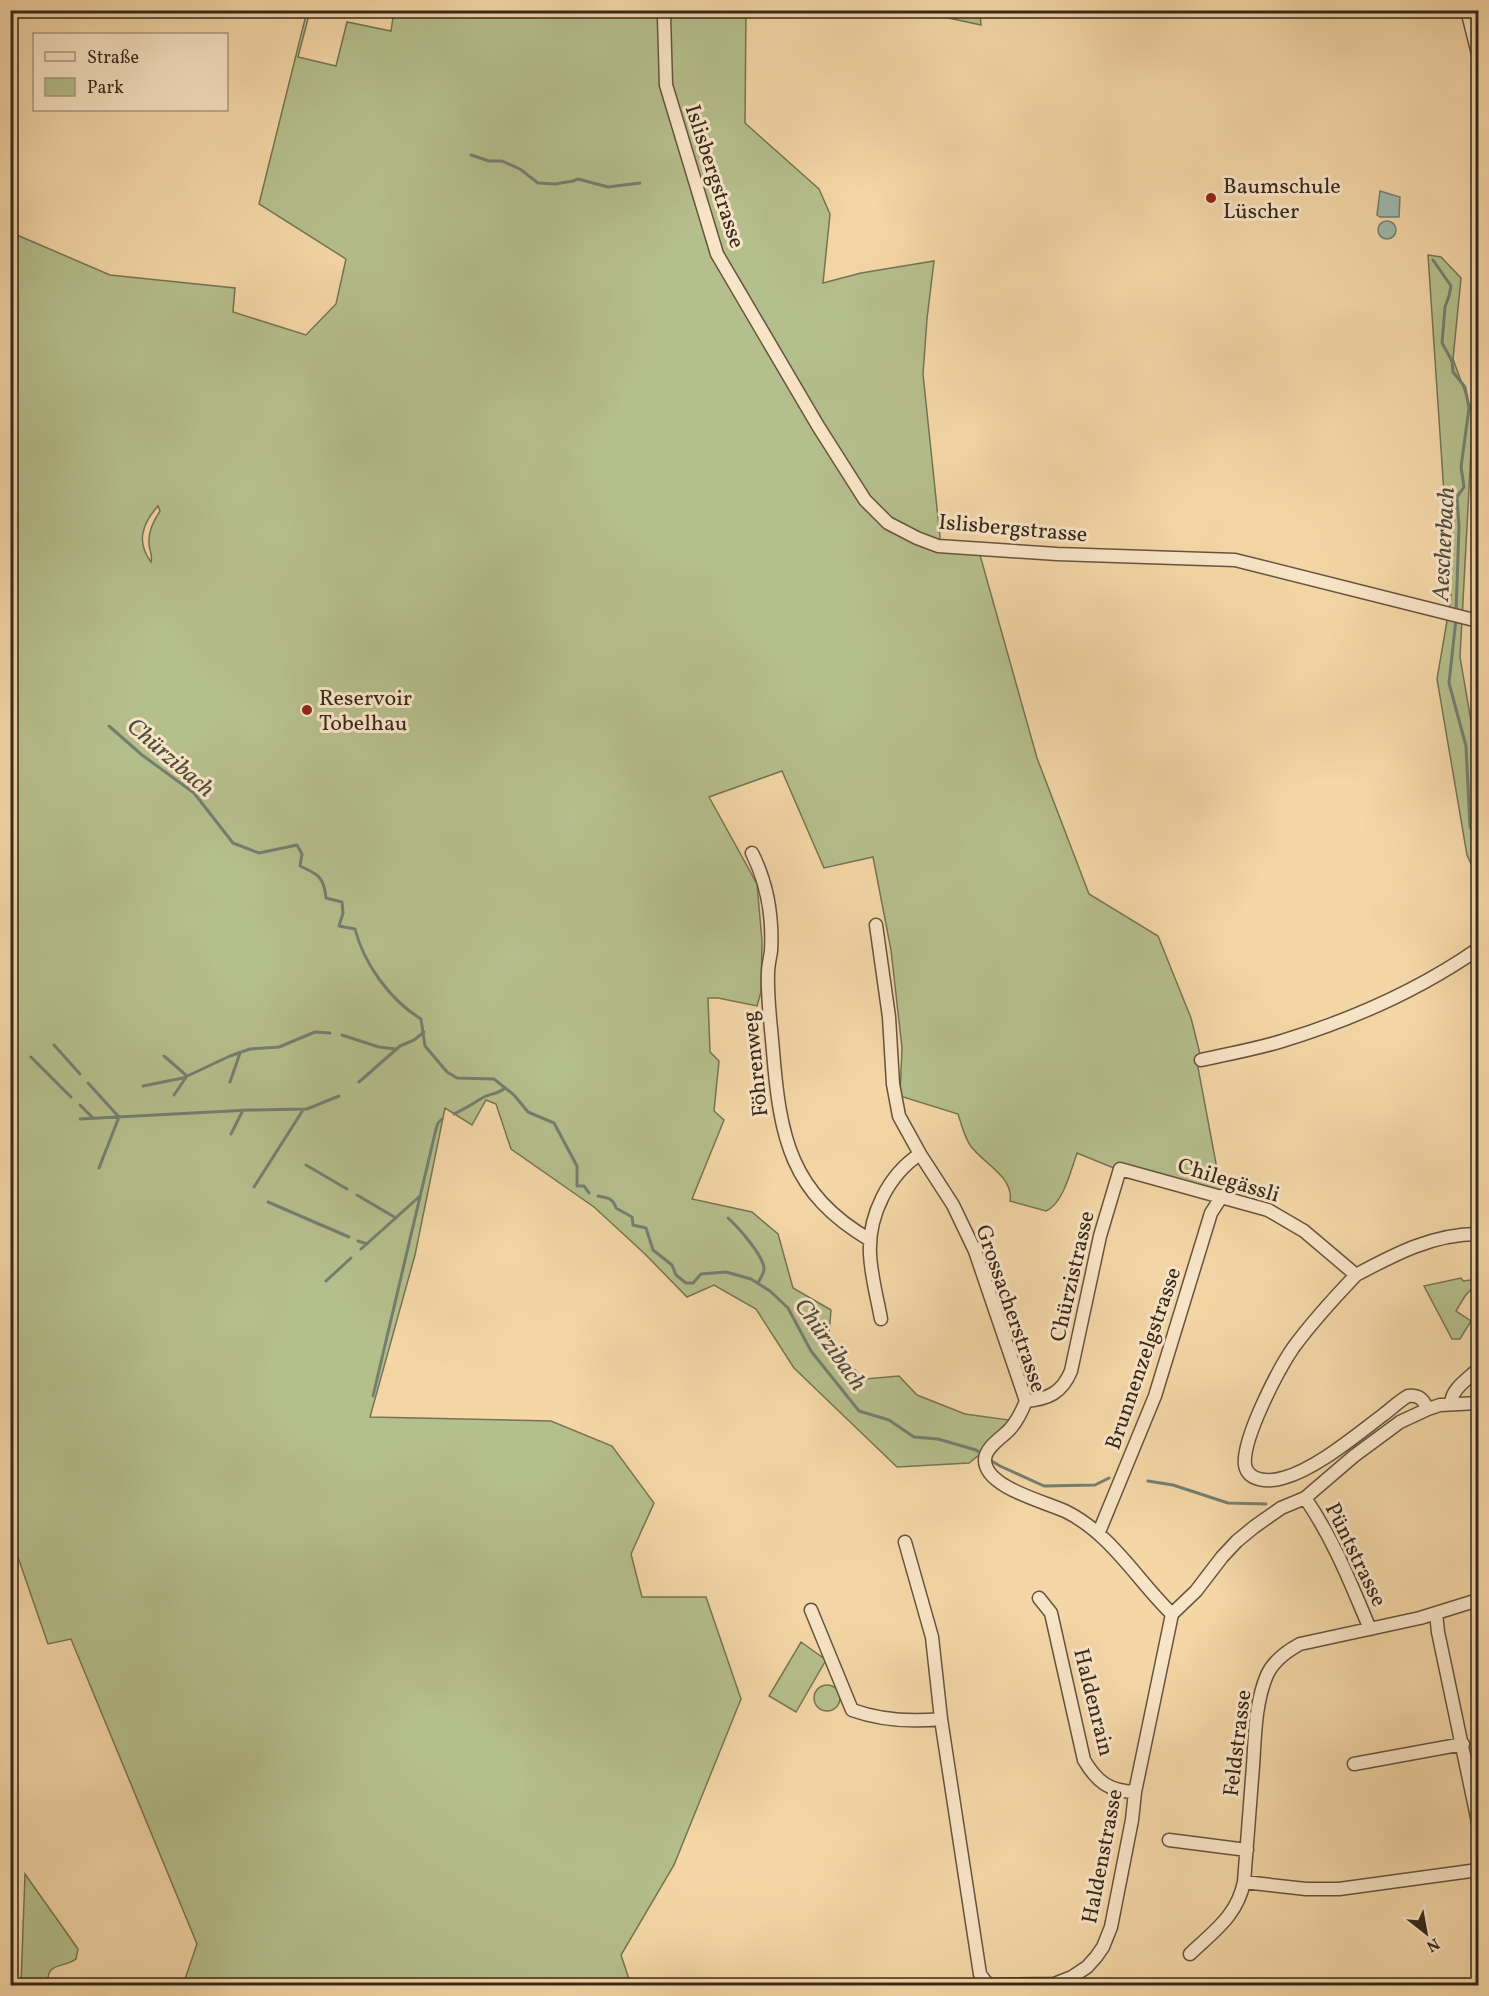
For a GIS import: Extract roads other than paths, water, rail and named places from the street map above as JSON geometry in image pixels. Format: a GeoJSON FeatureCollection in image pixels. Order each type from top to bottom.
{"type":"FeatureCollection","features":[{"type":"Feature","properties":{"kind":"street"},"geometry":{"type":"LineString","coordinates":[[1467,10],[1479,54]]}},
{"type":"Feature","properties":{"kind":"street","name":"Islisbergstrasse"},"geometry":{"type":"LineString","coordinates":[[663,14],[666,85],[717,254],[865,500],[888,523],[938,546],[1057,554],[1234,560],[1479,621]]}},
{"type":"Feature","properties":{"kind":"street","name":"Föhrenweg"},"geometry":{"type":"LineString","coordinates":[[752,854],[766,887],[771,926],[768,973],[769,1009],[777,1102],[783,1134],[793,1160],[811,1189],[830,1212],[870,1240]]}},
{"type":"Feature","properties":{"kind":"street","name":"Grossacherstrasse"},"geometry":{"type":"LineString","coordinates":[[876,925],[889,1017],[893,1084],[898,1116],[953,1205],[975,1251],[1026,1401],[1020,1415],[1010,1429],[993,1445],[986,1457],[988,1473],[1013,1491],[1066,1512],[1099,1532],[1172,1614]]}},
{"type":"Feature","properties":{"kind":"street"},"geometry":{"type":"LineString","coordinates":[[1201,1060],[1282,1041],[1345,1018],[1394,998],[1479,949]]}},
{"type":"Feature","properties":{"kind":"street"},"geometry":{"type":"LineString","coordinates":[[881,1318],[871,1270],[870,1240],[874,1217],[890,1184],[904,1166],[920,1154]]}},
{"type":"Feature","properties":{"kind":"street","name":"Chürzistrasse"},"geometry":{"type":"LineString","coordinates":[[1026,1401],[1042,1400],[1052,1395],[1066,1383],[1071,1371],[1100,1236],[1120,1169]]}},
{"type":"Feature","properties":{"kind":"street","name":"Chilegässli"},"geometry":{"type":"LineString","coordinates":[[1120,1169],[1268,1210],[1304,1231],[1356,1275]]}},
{"type":"Feature","properties":{"kind":"street","name":"Brunnenzelgstrasse"},"geometry":{"type":"LineString","coordinates":[[1099,1532],[1155,1396],[1211,1213],[1222,1196]]}},
{"type":"Feature","properties":{"kind":"street"},"geometry":{"type":"LineString","coordinates":[[1428,1409],[1419,1397],[1408,1396],[1329,1454],[1291,1476],[1274,1480],[1258,1479],[1247,1470],[1245,1462],[1249,1443],[1265,1397],[1292,1350],[1309,1327],[1356,1275],[1393,1255],[1425,1242],[1454,1235],[1479,1234]]}},
{"type":"Feature","properties":{"kind":"street"},"geometry":{"type":"LineString","coordinates":[[1451,1404],[1451,1397],[1456,1390],[1479,1369]]}},
{"type":"Feature","properties":{"kind":"street"},"geometry":{"type":"LineString","coordinates":[[1172,1614],[1196,1591],[1237,1541],[1281,1508],[1305,1498],[1354,1456],[1400,1422],[1428,1409],[1451,1404],[1479,1404]]}},
{"type":"Feature","properties":{"kind":"street","name":"Püntstrasse"},"geometry":{"type":"LineString","coordinates":[[1305,1498],[1316,1513],[1341,1561],[1370,1629]]}},
{"type":"Feature","properties":{"kind":"street","name":"Haldenstrasse"},"geometry":{"type":"LineString","coordinates":[[905,1542],[932,1637],[941,1719],[978,1966],[980,1974],[990,1986],[1053,1983],[1072,1977],[1087,1967],[1103,1947],[1111,1927],[1132,1820],[1135,1792],[1172,1614]]}},
{"type":"Feature","properties":{"kind":"street","name":"Haldenrain"},"geometry":{"type":"LineString","coordinates":[[1039,1598],[1051,1613],[1084,1760],[1093,1776],[1108,1787],[1123,1792],[1135,1792]]}},
{"type":"Feature","properties":{"kind":"street","name":"Feldstrasse"},"geometry":{"type":"LineString","coordinates":[[1190,1954],[1230,1917],[1241,1898],[1247,1850],[1255,1734],[1261,1692],[1267,1674],[1275,1663],[1300,1644],[1436,1613],[1479,1600]]}},
{"type":"Feature","properties":{"kind":"street"},"geometry":{"type":"LineString","coordinates":[[811,1610],[852,1710],[865,1715],[918,1721],[941,1719]]}},
{"type":"Feature","properties":{"kind":"street"},"geometry":{"type":"LineString","coordinates":[[1436,1613],[1438,1632],[1479,1822]]}},
{"type":"Feature","properties":{"kind":"street"},"geometry":{"type":"LineString","coordinates":[[1354,1764],[1463,1744]]}},
{"type":"Feature","properties":{"kind":"street"},"geometry":{"type":"LineString","coordinates":[[1169,1840],[1247,1850]]}},
{"type":"Feature","properties":{"kind":"street"},"geometry":{"type":"LineString","coordinates":[[1244,1882],[1306,1889],[1339,1888],[1479,1870]]}},
{"type":"Feature","properties":{"kind":"waterway"},"geometry":{"type":"LineString","coordinates":[[471,155],[489,161],[502,161],[520,169],[538,183],[555,184],[578,179],[608,187],[640,183]]}},
{"type":"Feature","properties":{"kind":"waterway","name":"Aescherbach"},"geometry":{"type":"LineString","coordinates":[[1433,260],[1451,286],[1445,307],[1442,343],[1452,361],[1453,372],[1465,387],[1469,408],[1461,467],[1464,487],[1457,497],[1459,526],[1456,613]]}},
{"type":"Feature","properties":{"kind":"waterway","name":"Aescherbach"},"geometry":{"type":"LineString","coordinates":[[1456,619],[1449,683],[1466,746],[1470,827],[1478,839]]}},
{"type":"Feature","properties":{"kind":"waterway","name":"Chürzibach"},"geometry":{"type":"LineString","coordinates":[[109,726],[142,755],[194,793],[233,843],[259,853],[297,845],[302,854],[300,866],[319,877],[324,885],[326,898],[342,902],[343,913],[339,926],[355,929],[365,955],[380,980],[399,1002],[421,1019],[425,1046],[447,1072],[457,1078],[494,1079],[514,1095],[528,1112],[554,1123],[577,1166],[577,1186],[584,1186],[589,1193]]}},
{"type":"Feature","properties":{"kind":"waterway"},"geometry":{"type":"LineString","coordinates":[[143,1086],[183,1078],[250,1049],[279,1047],[315,1032],[330,1033]]}},
{"type":"Feature","properties":{"kind":"waterway"},"geometry":{"type":"LineString","coordinates":[[359,1082],[400,1046],[414,1040],[424,1032]]}},
{"type":"Feature","properties":{"kind":"waterway"},"geometry":{"type":"LineString","coordinates":[[342,1035],[379,1047],[395,1049]]}},
{"type":"Feature","properties":{"kind":"waterway"},"geometry":{"type":"LineString","coordinates":[[54,1045],[80,1074]]}},
{"type":"Feature","properties":{"kind":"waterway"},"geometry":{"type":"LineString","coordinates":[[230,1082],[240,1053]]}},
{"type":"Feature","properties":{"kind":"waterway"},"geometry":{"type":"LineString","coordinates":[[164,1056],[187,1076],[174,1095]]}},
{"type":"Feature","properties":{"kind":"waterway"},"geometry":{"type":"LineString","coordinates":[[31,1057],[71,1097]]}},
{"type":"Feature","properties":{"kind":"waterway"},"geometry":{"type":"LineString","coordinates":[[88,1083],[119,1117],[99,1168]]}},
{"type":"Feature","properties":{"kind":"waterway"},"geometry":{"type":"LineString","coordinates":[[454,1114],[485,1096],[505,1088]]}},
{"type":"Feature","properties":{"kind":"waterway"},"geometry":{"type":"LineString","coordinates":[[80,1119],[307,1109],[339,1096]]}},
{"type":"Feature","properties":{"kind":"waterway"},"geometry":{"type":"LineString","coordinates":[[80,1105],[93,1118]]}},
{"type":"Feature","properties":{"kind":"waterway"},"geometry":{"type":"LineString","coordinates":[[231,1134],[243,1110]]}},
{"type":"Feature","properties":{"kind":"waterway"},"geometry":{"type":"LineString","coordinates":[[254,1187],[303,1110]]}},
{"type":"Feature","properties":{"kind":"waterway"},"geometry":{"type":"LineString","coordinates":[[373,1396],[436,1129],[442,1119]]}},
{"type":"Feature","properties":{"kind":"waterway"},"geometry":{"type":"LineString","coordinates":[[306,1165],[347,1189]]}},
{"type":"Feature","properties":{"kind":"waterway"},"geometry":{"type":"LineString","coordinates":[[357,1195],[396,1218]]}},
{"type":"Feature","properties":{"kind":"waterway"},"geometry":{"type":"LineString","coordinates":[[361,1249],[420,1196]]}},
{"type":"Feature","properties":{"kind":"waterway","name":"Chürzibach"},"geometry":{"type":"LineString","coordinates":[[598,1196],[610,1199],[616,1208],[632,1217],[633,1225],[646,1228],[653,1250],[672,1265],[676,1275],[686,1283],[693,1283],[701,1274],[726,1272],[751,1279],[770,1291],[788,1308],[811,1351],[859,1411],[889,1420],[914,1437],[938,1439],[976,1450],[982,1454]]}},
{"type":"Feature","properties":{"kind":"waterway"},"geometry":{"type":"LineString","coordinates":[[268,1202],[349,1237]]}},
{"type":"Feature","properties":{"kind":"waterway"},"geometry":{"type":"LineString","coordinates":[[728,1218],[756,1250],[763,1264],[764,1270],[758,1283]]}},
{"type":"Feature","properties":{"kind":"waterway"},"geometry":{"type":"LineString","coordinates":[[358,1241],[367,1244]]}},
{"type":"Feature","properties":{"kind":"waterway"},"geometry":{"type":"LineString","coordinates":[[326,1281],[351,1258]]}},
{"type":"Feature","properties":{"kind":"waterway","name":"Chürzibach"},"geometry":{"type":"LineString","coordinates":[[990,1460],[1044,1486],[1095,1485],[1109,1478]]}},
{"type":"Feature","properties":{"kind":"waterway","name":"Chürzibach"},"geometry":{"type":"LineString","coordinates":[[1148,1481],[1173,1485],[1228,1503],[1266,1504]]}},
{"type":"Feature","properties":{"kind":"place","name":"Baumschule Lüscher"},"geometry":{"type":"Point","coordinates":[1211,198]}},
{"type":"Feature","properties":{"kind":"place","name":"Reservoir Tobelhau"},"geometry":{"type":"Point","coordinates":[307,710]}}]}
